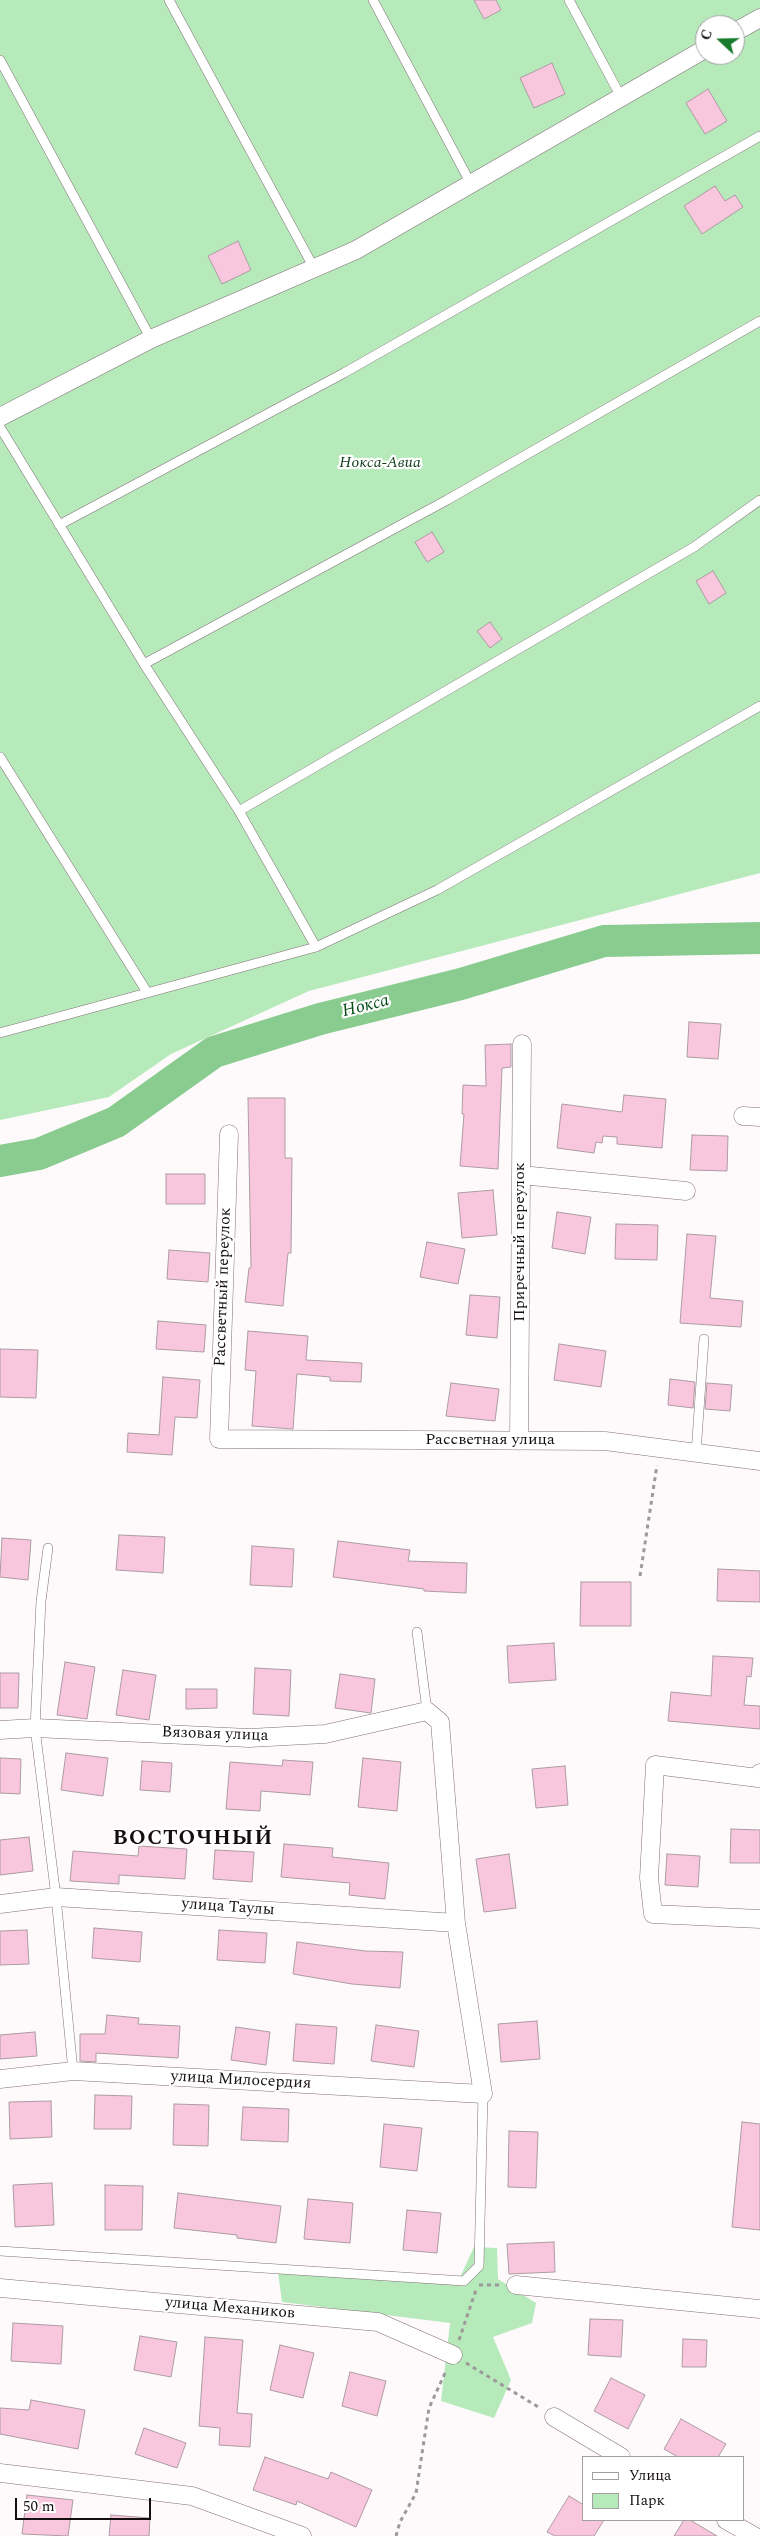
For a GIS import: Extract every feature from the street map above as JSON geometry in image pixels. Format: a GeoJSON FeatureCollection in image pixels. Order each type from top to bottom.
{"type":"FeatureCollection","features":[{"type":"Feature","properties":{"kind":"street"},"geometry":{"type":"LineString","coordinates":[[745,26],[760,18]]}},
{"type":"Feature","properties":{"kind":"street"},"geometry":{"type":"LineString","coordinates":[[0,416],[151,339],[356,250],[695,55]]}},
{"type":"Feature","properties":{"kind":"street","name":"Приречный переулок"},"geometry":{"type":"LineString","coordinates":[[519,1441],[522,1044]]}},
{"type":"Feature","properties":{"kind":"street","name":"Рассветный переулок"},"geometry":{"type":"LineString","coordinates":[[219,1439],[229,1134]]}},
{"type":"Feature","properties":{"kind":"street"},"geometry":{"type":"LineString","coordinates":[[521,1175],[686,1191]]}},
{"type":"Feature","properties":{"kind":"street","name":"Рассветная улица"},"geometry":{"type":"LineString","coordinates":[[219,1439],[605,1441],[760,1460]]}},
{"type":"Feature","properties":{"kind":"street"},"geometry":{"type":"LineString","coordinates":[[427,1711],[440,1722],[456,1923],[483,2094]]}},
{"type":"Feature","properties":{"kind":"street","name":"Вязовая улица"},"geometry":{"type":"LineString","coordinates":[[0,1730],[35,1728],[259,1738],[325,1734],[427,1711]]}},
{"type":"Feature","properties":{"kind":"street"},"geometry":{"type":"LineString","coordinates":[[760,1773],[758,1778],[655,1765],[649,1878],[653,1914],[760,1919]]}},
{"type":"Feature","properties":{"kind":"street","name":"улица Таулы"},"geometry":{"type":"LineString","coordinates":[[0,1904],[56,1897],[456,1923]]}},
{"type":"Feature","properties":{"kind":"street","name":"улица Милосердия"},"geometry":{"type":"LineString","coordinates":[[0,2079],[73,2072],[483,2094]]}},
{"type":"Feature","properties":{"kind":"street"},"geometry":{"type":"LineString","coordinates":[[516,2285],[760,2309]]}},
{"type":"Feature","properties":{"kind":"street","name":"улица Механиков"},"geometry":{"type":"LineString","coordinates":[[0,2288],[378,2322],[453,2355]]}},
{"type":"Feature","properties":{"kind":"street"},"geometry":{"type":"LineString","coordinates":[[554,2417],[620,2456]]}},
{"type":"Feature","properties":{"kind":"street"},"geometry":{"type":"LineString","coordinates":[[0,2473],[192,2496],[302,2536]]}},
{"type":"Feature","properties":{"kind":"street"},"geometry":{"type":"LineString","coordinates":[[728,2521],[754,2536]]}},
{"type":"Feature","properties":{"kind":"lane"},"geometry":{"type":"LineString","coordinates":[[169,0],[314,268]]}},
{"type":"Feature","properties":{"kind":"lane"},"geometry":{"type":"LineString","coordinates":[[373,0],[471,184]]}},
{"type":"Feature","properties":{"kind":"lane"},"geometry":{"type":"LineString","coordinates":[[570,0],[621,97]]}},
{"type":"Feature","properties":{"kind":"lane"},"geometry":{"type":"LineString","coordinates":[[0,60],[151,339]]}},
{"type":"Feature","properties":{"kind":"lane"},"geometry":{"type":"LineString","coordinates":[[59,525],[344,373],[760,136]]}},
{"type":"Feature","properties":{"kind":"lane"},"geometry":{"type":"LineString","coordinates":[[144,664],[447,500],[760,321]]}},
{"type":"Feature","properties":{"kind":"lane"},"geometry":{"type":"LineString","coordinates":[[0,427],[144,664],[239,811],[316,947]]}},
{"type":"Feature","properties":{"kind":"lane"},"geometry":{"type":"LineString","coordinates":[[239,811],[694,546],[760,500]]}},
{"type":"Feature","properties":{"kind":"lane"},"geometry":{"type":"LineString","coordinates":[[0,1033],[316,947],[437,890],[760,706]]}},
{"type":"Feature","properties":{"kind":"lane"},"geometry":{"type":"LineString","coordinates":[[0,757],[147,992]]}},
{"type":"Feature","properties":{"kind":"lane"},"geometry":{"type":"LineString","coordinates":[[696,1453],[704,1340]]}},
{"type":"Feature","properties":{"kind":"lane"},"geometry":{"type":"LineString","coordinates":[[48,1548],[41,1601],[35,1728],[56,1897],[73,2072]]}},
{"type":"Feature","properties":{"kind":"lane"},"geometry":{"type":"LineString","coordinates":[[417,1632],[427,1711]]}},
{"type":"Feature","properties":{"kind":"lane"},"geometry":{"type":"LineString","coordinates":[[0,2252],[464,2282],[480,2266],[483,2094]]}},
{"type":"Feature","properties":{"kind":"path"},"geometry":{"type":"LineString","coordinates":[[640,1576],[659,1448]]}},
{"type":"Feature","properties":{"kind":"path"},"geometry":{"type":"LineString","coordinates":[[396,2536],[400,2522],[416,2493],[430,2408],[453,2355],[478,2285],[480,2266]]}},
{"type":"Feature","properties":{"kind":"path"},"geometry":{"type":"LineString","coordinates":[[453,2355],[554,2417]]}},
{"type":"Feature","properties":{"kind":"green space","name":"Нокса-Авиа"},"geometry":{"type":"Polygon","coordinates":[[[0,0],[760,0],[760,873],[309,991],[171,1054],[109,1097],[0,1120],[0,0]]]}},
{"type":"Feature","properties":{"kind":"green space"},"geometry":{"type":"Polygon","coordinates":[[[474,2247],[497,2248],[498,2279],[536,2303],[532,2323],[493,2337],[511,2380],[494,2418],[441,2401],[450,2323],[282,2302],[278,2272],[458,2282],[474,2247]]]}},
{"type":"Feature","properties":{"kind":"building"},"geometry":{"type":"Polygon","coordinates":[[[474,0],[496,0],[501,10],[484,19],[474,0]]]}},
{"type":"Feature","properties":{"kind":"building"},"geometry":{"type":"Polygon","coordinates":[[[552,63],[565,94],[534,108],[520,78],[552,63]]]}},
{"type":"Feature","properties":{"kind":"building"},"geometry":{"type":"Polygon","coordinates":[[[708,89],[727,121],[705,134],[686,103],[708,89]]]}},
{"type":"Feature","properties":{"kind":"building"},"geometry":{"type":"Polygon","coordinates":[[[715,186],[725,201],[735,195],[743,207],[702,234],[684,206],[715,186]]]}},
{"type":"Feature","properties":{"kind":"building"},"geometry":{"type":"Polygon","coordinates":[[[238,241],[251,270],[222,284],[208,256],[238,241]]]}},
{"type":"Feature","properties":{"kind":"building"},"geometry":{"type":"Polygon","coordinates":[[[432,532],[444,552],[427,562],[415,542],[432,532]]]}},
{"type":"Feature","properties":{"kind":"building"},"geometry":{"type":"Polygon","coordinates":[[[713,571],[726,593],[709,604],[696,581],[713,571]]]}},
{"type":"Feature","properties":{"kind":"building"},"geometry":{"type":"Polygon","coordinates":[[[490,622],[502,639],[490,648],[477,631],[490,622]]]}},
{"type":"Feature","properties":{"kind":"building"},"geometry":{"type":"Polygon","coordinates":[[[689,1022],[721,1024],[718,1059],[687,1057],[689,1022]]]}},
{"type":"Feature","properties":{"kind":"building"},"geometry":{"type":"Polygon","coordinates":[[[511,1044],[511,1067],[502,1068],[498,1169],[460,1166],[464,1114],[462,1114],[463,1085],[486,1086],[485,1045],[511,1044]]]}},
{"type":"Feature","properties":{"kind":"building"},"geometry":{"type":"Polygon","coordinates":[[[624,1095],[666,1099],[662,1148],[617,1144],[617,1137],[603,1136],[602,1143],[596,1142],[594,1153],[557,1148],[562,1104],[622,1112],[624,1095]]]}},
{"type":"Feature","properties":{"kind":"building"},"geometry":{"type":"Polygon","coordinates":[[[248,1098],[285,1098],[285,1158],[292,1158],[291,1253],[288,1253],[283,1306],[245,1302],[249,1268],[251,1268],[248,1098]]]}},
{"type":"Feature","properties":{"kind":"building"},"geometry":{"type":"Polygon","coordinates":[[[692,1135],[728,1136],[727,1171],[690,1170],[692,1135]]]}},
{"type":"Feature","properties":{"kind":"building"},"geometry":{"type":"Polygon","coordinates":[[[166,1174],[205,1174],[205,1204],[166,1204],[166,1174]]]}},
{"type":"Feature","properties":{"kind":"building"},"geometry":{"type":"Polygon","coordinates":[[[493,1190],[497,1235],[462,1238],[458,1193],[493,1190]]]}},
{"type":"Feature","properties":{"kind":"building"},"geometry":{"type":"Polygon","coordinates":[[[557,1212],[591,1217],[585,1254],[552,1248],[557,1212]]]}},
{"type":"Feature","properties":{"kind":"building"},"geometry":{"type":"Polygon","coordinates":[[[616,1224],[658,1225],[657,1260],[615,1259],[616,1224]]]}},
{"type":"Feature","properties":{"kind":"building"},"geometry":{"type":"Polygon","coordinates":[[[687,1234],[716,1236],[710,1298],[743,1301],[741,1327],[680,1323],[687,1234]]]}},
{"type":"Feature","properties":{"kind":"building"},"geometry":{"type":"Polygon","coordinates":[[[427,1242],[465,1249],[458,1284],[420,1277],[427,1242]]]}},
{"type":"Feature","properties":{"kind":"building"},"geometry":{"type":"Polygon","coordinates":[[[169,1250],[210,1253],[208,1282],[167,1279],[169,1250]]]}},
{"type":"Feature","properties":{"kind":"building"},"geometry":{"type":"Polygon","coordinates":[[[470,1295],[500,1297],[497,1338],[466,1335],[470,1295]]]}},
{"type":"Feature","properties":{"kind":"building"},"geometry":{"type":"Polygon","coordinates":[[[158,1321],[206,1325],[204,1352],[156,1349],[158,1321]]]}},
{"type":"Feature","properties":{"kind":"building"},"geometry":{"type":"Polygon","coordinates":[[[248,1331],[308,1336],[306,1360],[362,1363],[361,1382],[330,1381],[330,1377],[297,1374],[293,1429],[252,1426],[256,1371],[245,1370],[248,1331]]]}},
{"type":"Feature","properties":{"kind":"building"},"geometry":{"type":"Polygon","coordinates":[[[559,1344],[606,1351],[601,1387],[554,1380],[559,1344]]]}},
{"type":"Feature","properties":{"kind":"building"},"geometry":{"type":"Polygon","coordinates":[[[0,1349],[38,1350],[36,1398],[0,1397],[0,1349]]]}},
{"type":"Feature","properties":{"kind":"building"},"geometry":{"type":"Polygon","coordinates":[[[163,1377],[200,1380],[197,1418],[175,1417],[172,1455],[127,1452],[128,1433],[159,1435],[163,1377]]]}},
{"type":"Feature","properties":{"kind":"building"},"geometry":{"type":"Polygon","coordinates":[[[670,1379],[695,1382],[693,1408],[668,1405],[670,1379]]]}},
{"type":"Feature","properties":{"kind":"building"},"geometry":{"type":"Polygon","coordinates":[[[451,1383],[499,1389],[495,1421],[446,1416],[451,1383]]]}},
{"type":"Feature","properties":{"kind":"building"},"geometry":{"type":"Polygon","coordinates":[[[707,1383],[732,1385],[730,1411],[705,1409],[707,1383]]]}},
{"type":"Feature","properties":{"kind":"building"},"geometry":{"type":"Polygon","coordinates":[[[119,1535],[165,1537],[163,1573],[116,1570],[119,1535]]]}},
{"type":"Feature","properties":{"kind":"building"},"geometry":{"type":"Polygon","coordinates":[[[2,1538],[31,1540],[28,1580],[0,1577],[2,1538]]]}},
{"type":"Feature","properties":{"kind":"building"},"geometry":{"type":"Polygon","coordinates":[[[338,1541],[410,1550],[408,1561],[467,1563],[466,1593],[424,1591],[424,1589],[333,1577],[338,1541]]]}},
{"type":"Feature","properties":{"kind":"building"},"geometry":{"type":"Polygon","coordinates":[[[252,1546],[294,1549],[292,1587],[250,1585],[252,1546]]]}},
{"type":"Feature","properties":{"kind":"building"},"geometry":{"type":"Polygon","coordinates":[[[718,1569],[760,1571],[760,1602],[717,1601],[718,1569]]]}},
{"type":"Feature","properties":{"kind":"building"},"geometry":{"type":"Polygon","coordinates":[[[581,1582],[631,1582],[631,1626],[580,1626],[581,1582]]]}},
{"type":"Feature","properties":{"kind":"building"},"geometry":{"type":"Polygon","coordinates":[[[554,1643],[556,1680],[509,1683],[507,1646],[554,1643]]]}},
{"type":"Feature","properties":{"kind":"building"},"geometry":{"type":"Polygon","coordinates":[[[713,1656],[753,1658],[751,1677],[747,1676],[744,1705],[760,1706],[760,1729],[668,1721],[671,1692],[711,1696],[713,1656]]]}},
{"type":"Feature","properties":{"kind":"building"},"geometry":{"type":"Polygon","coordinates":[[[65,1662],[95,1667],[87,1719],[57,1715],[65,1662]]]}},
{"type":"Feature","properties":{"kind":"building"},"geometry":{"type":"Polygon","coordinates":[[[255,1668],[291,1670],[289,1716],[253,1714],[255,1668]]]}},
{"type":"Feature","properties":{"kind":"building"},"geometry":{"type":"Polygon","coordinates":[[[123,1670],[156,1675],[149,1720],[116,1715],[123,1670]]]}},
{"type":"Feature","properties":{"kind":"building"},"geometry":{"type":"Polygon","coordinates":[[[0,1673],[19,1673],[18,1708],[0,1708],[0,1673]]]}},
{"type":"Feature","properties":{"kind":"building"},"geometry":{"type":"Polygon","coordinates":[[[340,1674],[375,1679],[371,1713],[335,1708],[340,1674]]]}},
{"type":"Feature","properties":{"kind":"building"},"geometry":{"type":"Polygon","coordinates":[[[186,1689],[217,1689],[217,1708],[186,1709],[186,1689]]]}},
{"type":"Feature","properties":{"kind":"building"},"geometry":{"type":"Polygon","coordinates":[[[66,1753],[108,1758],[103,1796],[61,1790],[66,1753]]]}},
{"type":"Feature","properties":{"kind":"building"},"geometry":{"type":"Polygon","coordinates":[[[0,1758],[21,1759],[20,1794],[0,1793],[0,1758]]]}},
{"type":"Feature","properties":{"kind":"building"},"geometry":{"type":"Polygon","coordinates":[[[363,1758],[401,1762],[397,1811],[358,1807],[363,1758]]]}},
{"type":"Feature","properties":{"kind":"building"},"geometry":{"type":"Polygon","coordinates":[[[283,1760],[313,1762],[310,1795],[261,1791],[260,1811],[226,1809],[230,1762],[282,1766],[283,1760]]]}},
{"type":"Feature","properties":{"kind":"building"},"geometry":{"type":"Polygon","coordinates":[[[142,1761],[172,1763],[170,1792],[140,1790],[142,1761]]]}},
{"type":"Feature","properties":{"kind":"building"},"geometry":{"type":"Polygon","coordinates":[[[565,1766],[568,1805],[536,1808],[532,1769],[565,1766]]]}},
{"type":"Feature","properties":{"kind":"building"},"geometry":{"type":"Polygon","coordinates":[[[731,1829],[760,1830],[760,1863],[730,1863],[731,1829]]]}},
{"type":"Feature","properties":{"kind":"building"},"geometry":{"type":"Polygon","coordinates":[[[29,1837],[33,1871],[0,1875],[0,1840],[29,1837]]]}},
{"type":"Feature","properties":{"kind":"building"},"geometry":{"type":"Polygon","coordinates":[[[284,1844],[333,1848],[332,1857],[389,1863],[385,1899],[349,1895],[350,1883],[281,1877],[284,1844]]]}},
{"type":"Feature","properties":{"kind":"building"},"geometry":{"type":"Polygon","coordinates":[[[139,1846],[187,1849],[185,1879],[119,1875],[119,1884],[70,1881],[73,1851],[138,1856],[139,1846]]]}},
{"type":"Feature","properties":{"kind":"building"},"geometry":{"type":"Polygon","coordinates":[[[215,1850],[254,1852],[252,1882],[213,1879],[215,1850]]]}},
{"type":"Feature","properties":{"kind":"building"},"geometry":{"type":"Polygon","coordinates":[[[509,1854],[516,1908],[484,1912],[476,1859],[509,1854]]]}},
{"type":"Feature","properties":{"kind":"building"},"geometry":{"type":"Polygon","coordinates":[[[667,1854],[700,1856],[698,1887],[665,1885],[667,1854]]]}},
{"type":"Feature","properties":{"kind":"building"},"geometry":{"type":"Polygon","coordinates":[[[94,1928],[142,1932],[140,1962],[92,1958],[94,1928]]]}},
{"type":"Feature","properties":{"kind":"building"},"geometry":{"type":"Polygon","coordinates":[[[27,1930],[29,1964],[0,1965],[0,1931],[27,1930]]]}},
{"type":"Feature","properties":{"kind":"building"},"geometry":{"type":"Polygon","coordinates":[[[219,1930],[267,1933],[265,1963],[217,1960],[219,1930]]]}},
{"type":"Feature","properties":{"kind":"building"},"geometry":{"type":"Polygon","coordinates":[[[297,1942],[365,1951],[403,1952],[400,1988],[352,1984],[293,1974],[297,1942]]]}},
{"type":"Feature","properties":{"kind":"building"},"geometry":{"type":"Polygon","coordinates":[[[107,2015],[139,2018],[138,2024],[180,2026],[178,2058],[96,2053],[96,2062],[80,2061],[80,2034],[105,2034],[107,2015]]]}},
{"type":"Feature","properties":{"kind":"building"},"geometry":{"type":"Polygon","coordinates":[[[537,2021],[540,2059],[501,2062],[498,2024],[537,2021]]]}},
{"type":"Feature","properties":{"kind":"building"},"geometry":{"type":"Polygon","coordinates":[[[296,2024],[337,2027],[334,2064],[293,2061],[296,2024]]]}},
{"type":"Feature","properties":{"kind":"building"},"geometry":{"type":"Polygon","coordinates":[[[376,2025],[419,2031],[414,2067],[371,2061],[376,2025]]]}},
{"type":"Feature","properties":{"kind":"building"},"geometry":{"type":"Polygon","coordinates":[[[236,2027],[270,2032],[266,2065],[231,2060],[236,2027]]]}},
{"type":"Feature","properties":{"kind":"building"},"geometry":{"type":"Polygon","coordinates":[[[35,2032],[37,2056],[0,2059],[0,2035],[35,2032]]]}},
{"type":"Feature","properties":{"kind":"building"},"geometry":{"type":"Polygon","coordinates":[[[95,2095],[132,2096],[131,2129],[94,2129],[95,2095]]]}},
{"type":"Feature","properties":{"kind":"building"},"geometry":{"type":"Polygon","coordinates":[[[51,2101],[52,2137],[10,2139],[9,2102],[51,2101]]]}},
{"type":"Feature","properties":{"kind":"building"},"geometry":{"type":"Polygon","coordinates":[[[174,2104],[209,2105],[208,2146],[173,2145],[174,2104]]]}},
{"type":"Feature","properties":{"kind":"building"},"geometry":{"type":"Polygon","coordinates":[[[243,2107],[289,2109],[288,2142],[241,2140],[243,2107]]]}},
{"type":"Feature","properties":{"kind":"building"},"geometry":{"type":"Polygon","coordinates":[[[742,2122],[760,2124],[760,2230],[732,2227],[742,2122]]]}},
{"type":"Feature","properties":{"kind":"building"},"geometry":{"type":"Polygon","coordinates":[[[384,2124],[422,2128],[417,2171],[380,2167],[384,2124]]]}},
{"type":"Feature","properties":{"kind":"building"},"geometry":{"type":"Polygon","coordinates":[[[509,2131],[538,2132],[536,2188],[508,2187],[509,2131]]]}},
{"type":"Feature","properties":{"kind":"building"},"geometry":{"type":"Polygon","coordinates":[[[52,2183],[54,2225],[15,2227],[13,2185],[52,2183]]]}},
{"type":"Feature","properties":{"kind":"building"},"geometry":{"type":"Polygon","coordinates":[[[105,2185],[143,2186],[142,2230],[105,2230],[105,2185]]]}},
{"type":"Feature","properties":{"kind":"building"},"geometry":{"type":"Polygon","coordinates":[[[178,2193],[281,2206],[276,2243],[237,2238],[237,2235],[174,2228],[178,2193]]]}},
{"type":"Feature","properties":{"kind":"building"},"geometry":{"type":"Polygon","coordinates":[[[308,2199],[353,2203],[350,2243],[304,2239],[308,2199]]]}},
{"type":"Feature","properties":{"kind":"building"},"geometry":{"type":"Polygon","coordinates":[[[407,2210],[441,2213],[437,2253],[403,2250],[407,2210]]]}},
{"type":"Feature","properties":{"kind":"building"},"geometry":{"type":"Polygon","coordinates":[[[554,2242],[555,2272],[509,2274],[507,2244],[554,2242]]]}},
{"type":"Feature","properties":{"kind":"building"},"geometry":{"type":"Polygon","coordinates":[[[590,2319],[623,2320],[621,2357],[588,2355],[590,2319]]]}},
{"type":"Feature","properties":{"kind":"building"},"geometry":{"type":"Polygon","coordinates":[[[13,2323],[63,2326],[61,2364],[11,2361],[13,2323]]]}},
{"type":"Feature","properties":{"kind":"building"},"geometry":{"type":"Polygon","coordinates":[[[140,2336],[177,2342],[171,2377],[134,2370],[140,2336]]]}},
{"type":"Feature","properties":{"kind":"building"},"geometry":{"type":"Polygon","coordinates":[[[205,2337],[243,2340],[237,2413],[252,2414],[250,2447],[219,2445],[220,2428],[199,2426],[205,2337]]]}},
{"type":"Feature","properties":{"kind":"building"},"geometry":{"type":"Polygon","coordinates":[[[683,2339],[707,2340],[706,2367],[682,2367],[683,2339]]]}},
{"type":"Feature","properties":{"kind":"building"},"geometry":{"type":"Polygon","coordinates":[[[280,2345],[314,2353],[303,2398],[270,2390],[280,2345]]]}},
{"type":"Feature","properties":{"kind":"building"},"geometry":{"type":"Polygon","coordinates":[[[350,2372],[386,2381],[377,2416],[342,2406],[350,2372]]]}},
{"type":"Feature","properties":{"kind":"building"},"geometry":{"type":"Polygon","coordinates":[[[611,2378],[645,2395],[628,2429],[594,2411],[611,2378]]]}},
{"type":"Feature","properties":{"kind":"building"},"geometry":{"type":"Polygon","coordinates":[[[31,2400],[85,2410],[78,2449],[0,2434],[0,2408],[29,2410],[31,2400]]]}},
{"type":"Feature","properties":{"kind":"building"},"geometry":{"type":"Polygon","coordinates":[[[681,2419],[726,2444],[719,2456],[676,2456],[664,2449],[681,2419]]]}},
{"type":"Feature","properties":{"kind":"building"},"geometry":{"type":"Polygon","coordinates":[[[144,2428],[186,2443],[177,2468],[135,2454],[144,2428]]]}},
{"type":"Feature","properties":{"kind":"building"},"geometry":{"type":"Polygon","coordinates":[[[265,2457],[328,2479],[331,2472],[372,2490],[356,2527],[297,2501],[296,2505],[253,2490],[265,2457]]]}},
{"type":"Feature","properties":{"kind":"building"},"geometry":{"type":"Polygon","coordinates":[[[27,2495],[73,2500],[68,2536],[22,2534],[27,2495]]]}},
{"type":"Feature","properties":{"kind":"building"},"geometry":{"type":"Polygon","coordinates":[[[569,2496],[582,2504],[582,2521],[603,2521],[594,2536],[555,2536],[547,2532],[569,2496]]]}},
{"type":"Feature","properties":{"kind":"building"},"geometry":{"type":"Polygon","coordinates":[[[111,2515],[150,2518],[149,2536],[109,2536],[111,2515]]]}},
{"type":"Feature","properties":{"kind":"building"},"geometry":{"type":"Polygon","coordinates":[[[683,2521],[692,2521],[717,2536],[674,2536],[683,2521]]]}},
{"type":"Feature","properties":{"kind":"waterway","name":"Нокса"},"geometry":{"type":"LineString","coordinates":[[0,1161],[39,1154],[116,1122],[214,1052],[320,1019],[461,984],[604,941],[760,938]]}},
{"type":"Feature","properties":{"kind":"district","name":"ВОСТОЧНЫЙ"},"geometry":{"type":"Point","coordinates":[193,1840]}}]}
